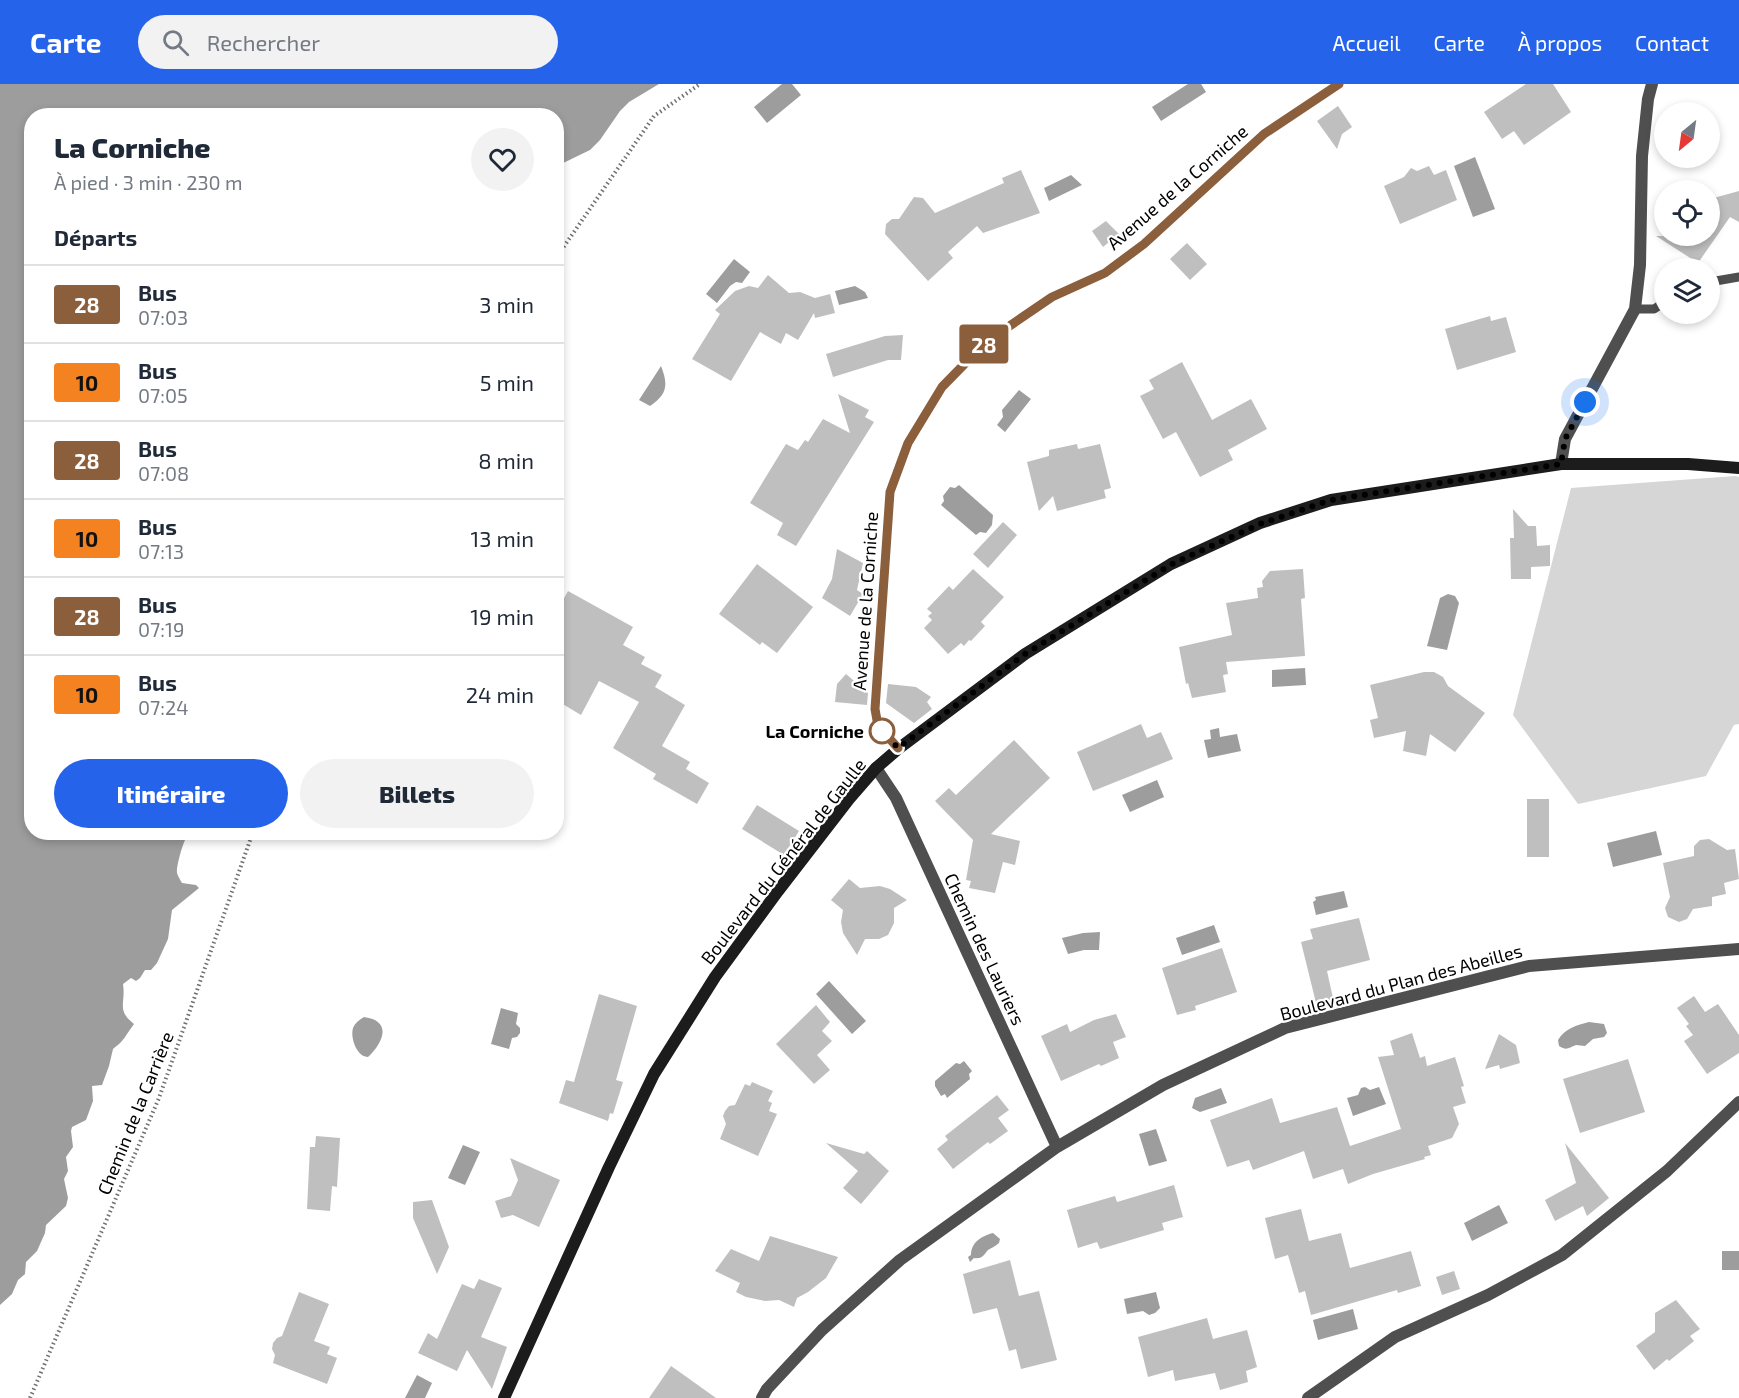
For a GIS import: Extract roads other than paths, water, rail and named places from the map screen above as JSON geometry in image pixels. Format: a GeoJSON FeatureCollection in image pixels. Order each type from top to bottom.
{"type":"FeatureCollection","features":[{"type":"Feature","properties":{"kind":"street","name":"Avenue de la Corniche"},"geometry":{"type":"LineString","coordinates":[[898,748],[878,726],[875,709],[890,492],[908,443],[942,387],[986,342],[1052,297],[1105,273],[1144,244],[1264,134],[1339,84]]}},
{"type":"Feature","properties":{"kind":"street"},"geometry":{"type":"LineString","coordinates":[[1561,464],[1565,439],[1635,309],[1640,265],[1642,156],[1648,99],[1652,84]]}},
{"type":"Feature","properties":{"kind":"street","name":"Boulevard du Général de Gaulle"},"geometry":{"type":"LineString","coordinates":[[504,1398],[654,1074],[729,958],[785,882],[849,799],[876,768],[898,748],[1025,654],[1172,564],[1260,524],[1331,500],[1561,464],[1688,464],[1739,468]]}},
{"type":"Feature","properties":{"kind":"street","name":"Chemin des Lauriers"},"geometry":{"type":"LineString","coordinates":[[876,768],[896,798],[1057,1147]]}},
{"type":"Feature","properties":{"kind":"street","name":"Boulevard du Plan des Abeilles"},"geometry":{"type":"LineString","coordinates":[[762,1398],[767,1389],[822,1330],[900,1260],[1057,1147],[1163,1085],[1286,1028],[1529,966],[1739,949]]}},
{"type":"Feature","properties":{"kind":"street"},"geometry":{"type":"LineString","coordinates":[[1308,1398],[1395,1337],[1488,1295],[1562,1255],[1667,1171],[1739,1102]]}},
{"type":"Feature","properties":{"kind":"lane"},"geometry":{"type":"LineString","coordinates":[[1720,280],[1739,277]]}},
{"type":"Feature","properties":{"kind":"lane"},"geometry":{"type":"LineString","coordinates":[[1635,309],[1654,309]]}},
{"type":"Feature","properties":{"kind":"place","name":"La Corniche"},"geometry":{"type":"Point","coordinates":[882,731]}}]}
